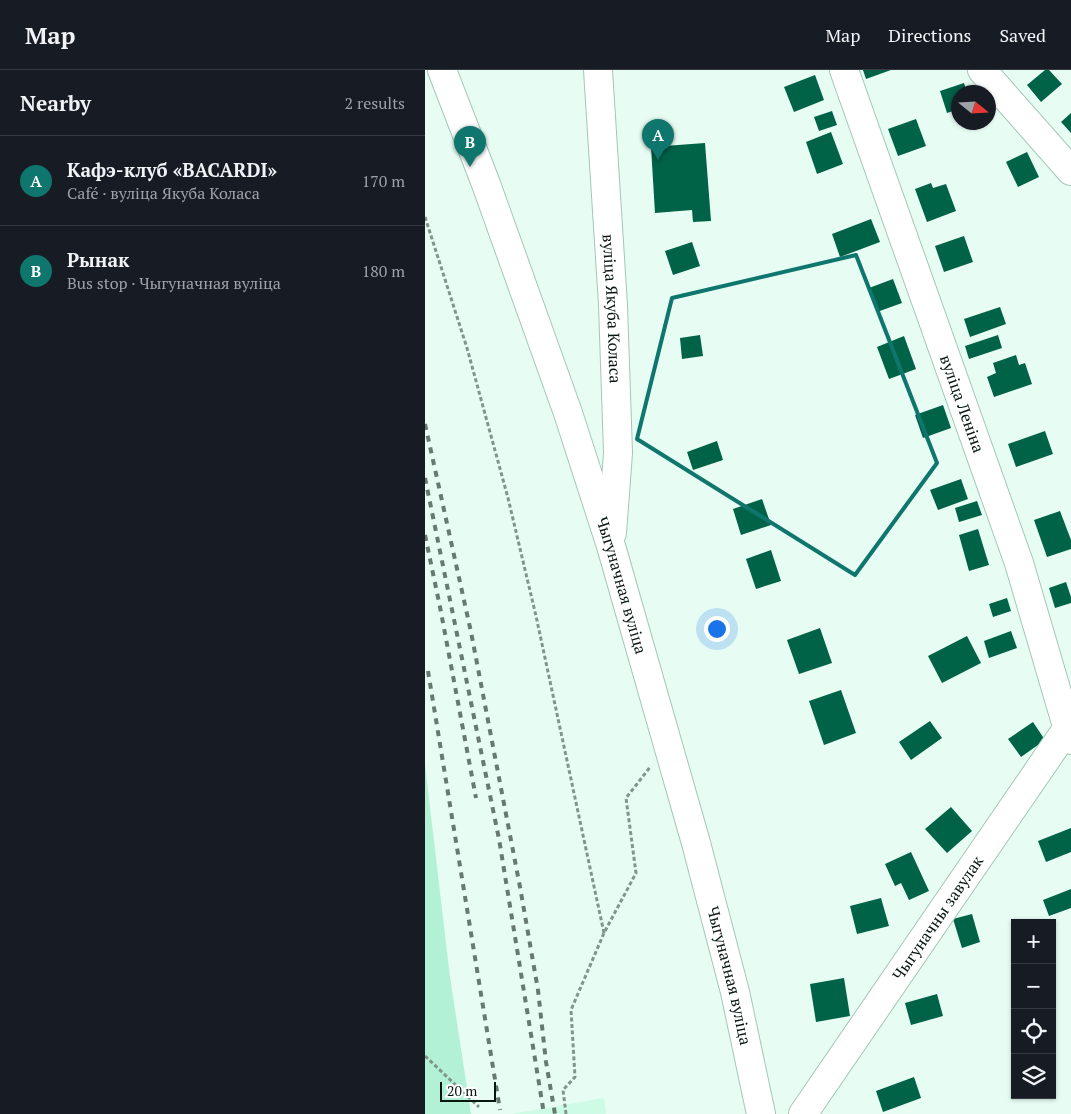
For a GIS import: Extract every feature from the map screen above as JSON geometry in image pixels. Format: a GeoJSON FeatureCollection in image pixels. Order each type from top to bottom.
{"type":"FeatureCollection","features":[{"type":"Feature","properties":{"kind":"street","name":"Чыгуначная вуліца"},"geometry":{"type":"LineString","coordinates":[[442,70],[486,184],[584,461],[611,546],[696,843],[735,992],[761,1114]]}},
{"type":"Feature","properties":{"kind":"street","name":"вуліца Якуба Коласа"},"geometry":{"type":"LineString","coordinates":[[598,70],[613,305],[618,453],[611,546]]}},
{"type":"Feature","properties":{"kind":"street","name":"вуліца Леніна"},"geometry":{"type":"LineString","coordinates":[[844,70],[1019,562],[1070,731]]}},
{"type":"Feature","properties":{"kind":"street"},"geometry":{"type":"LineString","coordinates":[[982,70],[1071,171]]}},
{"type":"Feature","properties":{"kind":"street"},"geometry":{"type":"LineString","coordinates":[[584,461],[618,453]]}},
{"type":"Feature","properties":{"kind":"street","name":"Чыгуначны завулак"},"geometry":{"type":"LineString","coordinates":[[803,1114],[1070,731]]}},
{"type":"Feature","properties":{"kind":"path"},"geometry":{"type":"LineString","coordinates":[[425,217],[467,348],[508,498],[536,616],[603,933]]}},
{"type":"Feature","properties":{"kind":"path"},"geometry":{"type":"LineString","coordinates":[[566,1114],[563,1090],[575,1077],[571,1010],[603,933],[636,873],[626,798],[654,761]]}},
{"type":"Feature","properties":{"kind":"path"},"geometry":{"type":"LineString","coordinates":[[425,1056],[479,1107]]}},
{"type":"Feature","properties":{"kind":"highlighted area"},"geometry":{"type":"Polygon","coordinates":[[[856,255],[937,463],[855,575],[637,439],[672,298],[856,255]]]}},
{"type":"Feature","properties":{"kind":"shaded area"},"geometry":{"type":"Polygon","coordinates":[[[425,765],[450,977],[471,1114],[425,1114],[425,765]]]}},
{"type":"Feature","properties":{"kind":"shaded area"},"geometry":{"type":"Polygon","coordinates":[[[604,1098],[606,1114],[511,1114],[604,1098]]]}},
{"type":"Feature","properties":{"kind":"building"},"geometry":{"type":"Polygon","coordinates":[[[863,70],[891,70],[866,79],[863,70]]]}},
{"type":"Feature","properties":{"kind":"building"},"geometry":{"type":"Polygon","coordinates":[[[1045,70],[1049,70],[1062,84],[1041,102],[1027,85],[1045,70]]]}},
{"type":"Feature","properties":{"kind":"building"},"geometry":{"type":"Polygon","coordinates":[[[815,75],[824,100],[794,112],[784,87],[815,75]]]}},
{"type":"Feature","properties":{"kind":"building"},"geometry":{"type":"Polygon","coordinates":[[[951,87],[951,112],[947,113],[940,91],[951,87]]]}},
{"type":"Feature","properties":{"kind":"building"},"geometry":{"type":"Polygon","coordinates":[[[832,111],[837,125],[819,131],[814,117],[832,111]]]}},
{"type":"Feature","properties":{"kind":"building"},"geometry":{"type":"Polygon","coordinates":[[[1071,113],[1071,133],[1061,122],[1071,113]]]}},
{"type":"Feature","properties":{"kind":"building"},"geometry":{"type":"Polygon","coordinates":[[[916,119],[926,146],[898,156],[888,129],[916,119]]]}},
{"type":"Feature","properties":{"kind":"building"},"geometry":{"type":"Polygon","coordinates":[[[831,132],[843,164],[817,174],[806,142],[831,132]]]}},
{"type":"Feature","properties":{"kind":"building"},"geometry":{"type":"Polygon","coordinates":[[[705,143],[711,221],[693,222],[692,210],[655,213],[651,147],[705,143]]]}},
{"type":"Feature","properties":{"kind":"building"},"geometry":{"type":"Polygon","coordinates":[[[1027,152],[1039,177],[1018,187],[1006,162],[1027,152]]]}},
{"type":"Feature","properties":{"kind":"building"},"geometry":{"type":"Polygon","coordinates":[[[931,183],[933,188],[946,184],[956,211],[927,222],[915,189],[931,183]]]}},
{"type":"Feature","properties":{"kind":"building"},"geometry":{"type":"Polygon","coordinates":[[[871,219],[880,242],[840,257],[832,234],[871,219]]]}},
{"type":"Feature","properties":{"kind":"building"},"geometry":{"type":"Polygon","coordinates":[[[964,236],[973,262],[944,272],[935,246],[964,236]]]}},
{"type":"Feature","properties":{"kind":"building"},"geometry":{"type":"Polygon","coordinates":[[[692,242],[700,266],[673,275],[665,251],[692,242]]]}},
{"type":"Feature","properties":{"kind":"building"},"geometry":{"type":"Polygon","coordinates":[[[893,279],[902,303],[877,312],[869,288],[893,279]]]}},
{"type":"Feature","properties":{"kind":"building"},"geometry":{"type":"Polygon","coordinates":[[[1000,307],[1006,324],[970,337],[964,319],[1000,307]]]}},
{"type":"Feature","properties":{"kind":"building"},"geometry":{"type":"Polygon","coordinates":[[[700,335],[703,356],[682,359],[680,338],[700,335]]]}},
{"type":"Feature","properties":{"kind":"building"},"geometry":{"type":"Polygon","coordinates":[[[998,335],[1002,348],[969,359],[965,346],[998,335]]]}},
{"type":"Feature","properties":{"kind":"building"},"geometry":{"type":"Polygon","coordinates":[[[904,336],[916,369],[889,379],[877,347],[904,336]]]}},
{"type":"Feature","properties":{"kind":"building"},"geometry":{"type":"Polygon","coordinates":[[[1016,355],[1019,365],[1025,363],[1032,384],[994,397],[987,377],[996,373],[993,363],[1016,355]]]}},
{"type":"Feature","properties":{"kind":"building"},"geometry":{"type":"Polygon","coordinates":[[[943,405],[951,428],[923,438],[915,415],[943,405]]]}},
{"type":"Feature","properties":{"kind":"building"},"geometry":{"type":"Polygon","coordinates":[[[1045,431],[1053,454],[1016,467],[1008,444],[1045,431]]]}},
{"type":"Feature","properties":{"kind":"building"},"geometry":{"type":"Polygon","coordinates":[[[717,441],[723,460],[693,470],[687,452],[717,441]]]}},
{"type":"Feature","properties":{"kind":"building"},"geometry":{"type":"Polygon","coordinates":[[[961,479],[968,499],[938,510],[930,490],[961,479]]]}},
{"type":"Feature","properties":{"kind":"building"},"geometry":{"type":"Polygon","coordinates":[[[762,499],[771,525],[741,535],[733,509],[762,499]]]}},
{"type":"Feature","properties":{"kind":"building"},"geometry":{"type":"Polygon","coordinates":[[[977,501],[982,515],[959,522],[955,508],[977,501]]]}},
{"type":"Feature","properties":{"kind":"building"},"geometry":{"type":"Polygon","coordinates":[[[1060,511],[1071,540],[1071,549],[1047,557],[1034,520],[1060,511]]]}},
{"type":"Feature","properties":{"kind":"building"},"geometry":{"type":"Polygon","coordinates":[[[978,529],[989,565],[969,571],[959,535],[978,529]]]}},
{"type":"Feature","properties":{"kind":"building"},"geometry":{"type":"Polygon","coordinates":[[[771,550],[781,581],[756,589],[746,559],[771,550]]]}},
{"type":"Feature","properties":{"kind":"building"},"geometry":{"type":"Polygon","coordinates":[[[1066,582],[1071,603],[1055,608],[1049,588],[1066,582]]]}},
{"type":"Feature","properties":{"kind":"building"},"geometry":{"type":"Polygon","coordinates":[[[1007,598],[1011,611],[993,617],[989,604],[1007,598]]]}},
{"type":"Feature","properties":{"kind":"building"},"geometry":{"type":"Polygon","coordinates":[[[820,628],[832,663],[799,674],[787,640],[820,628]]]}},
{"type":"Feature","properties":{"kind":"building"},"geometry":{"type":"Polygon","coordinates":[[[1011,631],[1017,648],[989,658],[984,641],[1011,631]]]}},
{"type":"Feature","properties":{"kind":"building"},"geometry":{"type":"Polygon","coordinates":[[[967,636],[981,663],[942,683],[928,656],[967,636]]]}},
{"type":"Feature","properties":{"kind":"building"},"geometry":{"type":"Polygon","coordinates":[[[841,690],[856,733],[824,745],[809,701],[841,690]]]}},
{"type":"Feature","properties":{"kind":"building"},"geometry":{"type":"Polygon","coordinates":[[[930,721],[942,738],[911,760],[899,742],[930,721]]]}},
{"type":"Feature","properties":{"kind":"building"},"geometry":{"type":"Polygon","coordinates":[[[1033,722],[1045,740],[1021,757],[1008,739],[1033,722]]]}},
{"type":"Feature","properties":{"kind":"building"},"geometry":{"type":"Polygon","coordinates":[[[951,807],[972,831],[947,853],[925,829],[951,807]]]}},
{"type":"Feature","properties":{"kind":"building"},"geometry":{"type":"Polygon","coordinates":[[[1071,828],[1071,852],[1046,862],[1038,841],[1071,828]]]}},
{"type":"Feature","properties":{"kind":"building"},"geometry":{"type":"Polygon","coordinates":[[[911,852],[929,891],[909,900],[901,883],[895,886],[885,864],[911,852]]]}},
{"type":"Feature","properties":{"kind":"building"},"geometry":{"type":"Polygon","coordinates":[[[1071,889],[1071,908],[1049,916],[1043,900],[1071,889]]]}},
{"type":"Feature","properties":{"kind":"building"},"geometry":{"type":"Polygon","coordinates":[[[881,898],[889,926],[857,934],[850,906],[881,898]]]}},
{"type":"Feature","properties":{"kind":"building"},"geometry":{"type":"Polygon","coordinates":[[[972,914],[980,942],[962,948],[953,919],[972,914]]]}},
{"type":"Feature","properties":{"kind":"building"},"geometry":{"type":"Polygon","coordinates":[[[844,978],[850,1016],[816,1022],[810,984],[844,978]]]}},
{"type":"Feature","properties":{"kind":"building"},"geometry":{"type":"Polygon","coordinates":[[[937,994],[943,1016],[911,1025],[905,1003],[937,994]]]}},
{"type":"Feature","properties":{"kind":"building"},"geometry":{"type":"Polygon","coordinates":[[[914,1077],[921,1098],[883,1112],[876,1091],[914,1077]]]}},
{"type":"Feature","properties":{"kind":"railway"},"geometry":{"type":"LineString","coordinates":[[425,424],[471,632],[520,887],[538,990],[546,1062],[555,1114]]}},
{"type":"Feature","properties":{"kind":"railway"},"geometry":{"type":"LineString","coordinates":[[425,478],[499,839],[544,1114]]}},
{"type":"Feature","properties":{"kind":"railway"},"geometry":{"type":"LineString","coordinates":[[425,535],[476,798]]}},
{"type":"Feature","properties":{"kind":"railway"},"geometry":{"type":"LineString","coordinates":[[428,671],[500,1110]]}},
{"type":"Feature","properties":{"kind":"place","name":"Кафэ-клуб «BACARDI»"},"geometry":{"type":"Point","coordinates":[658,160]}},
{"type":"Feature","properties":{"kind":"place","name":"Рынак"},"geometry":{"type":"Point","coordinates":[470,167]}}]}
